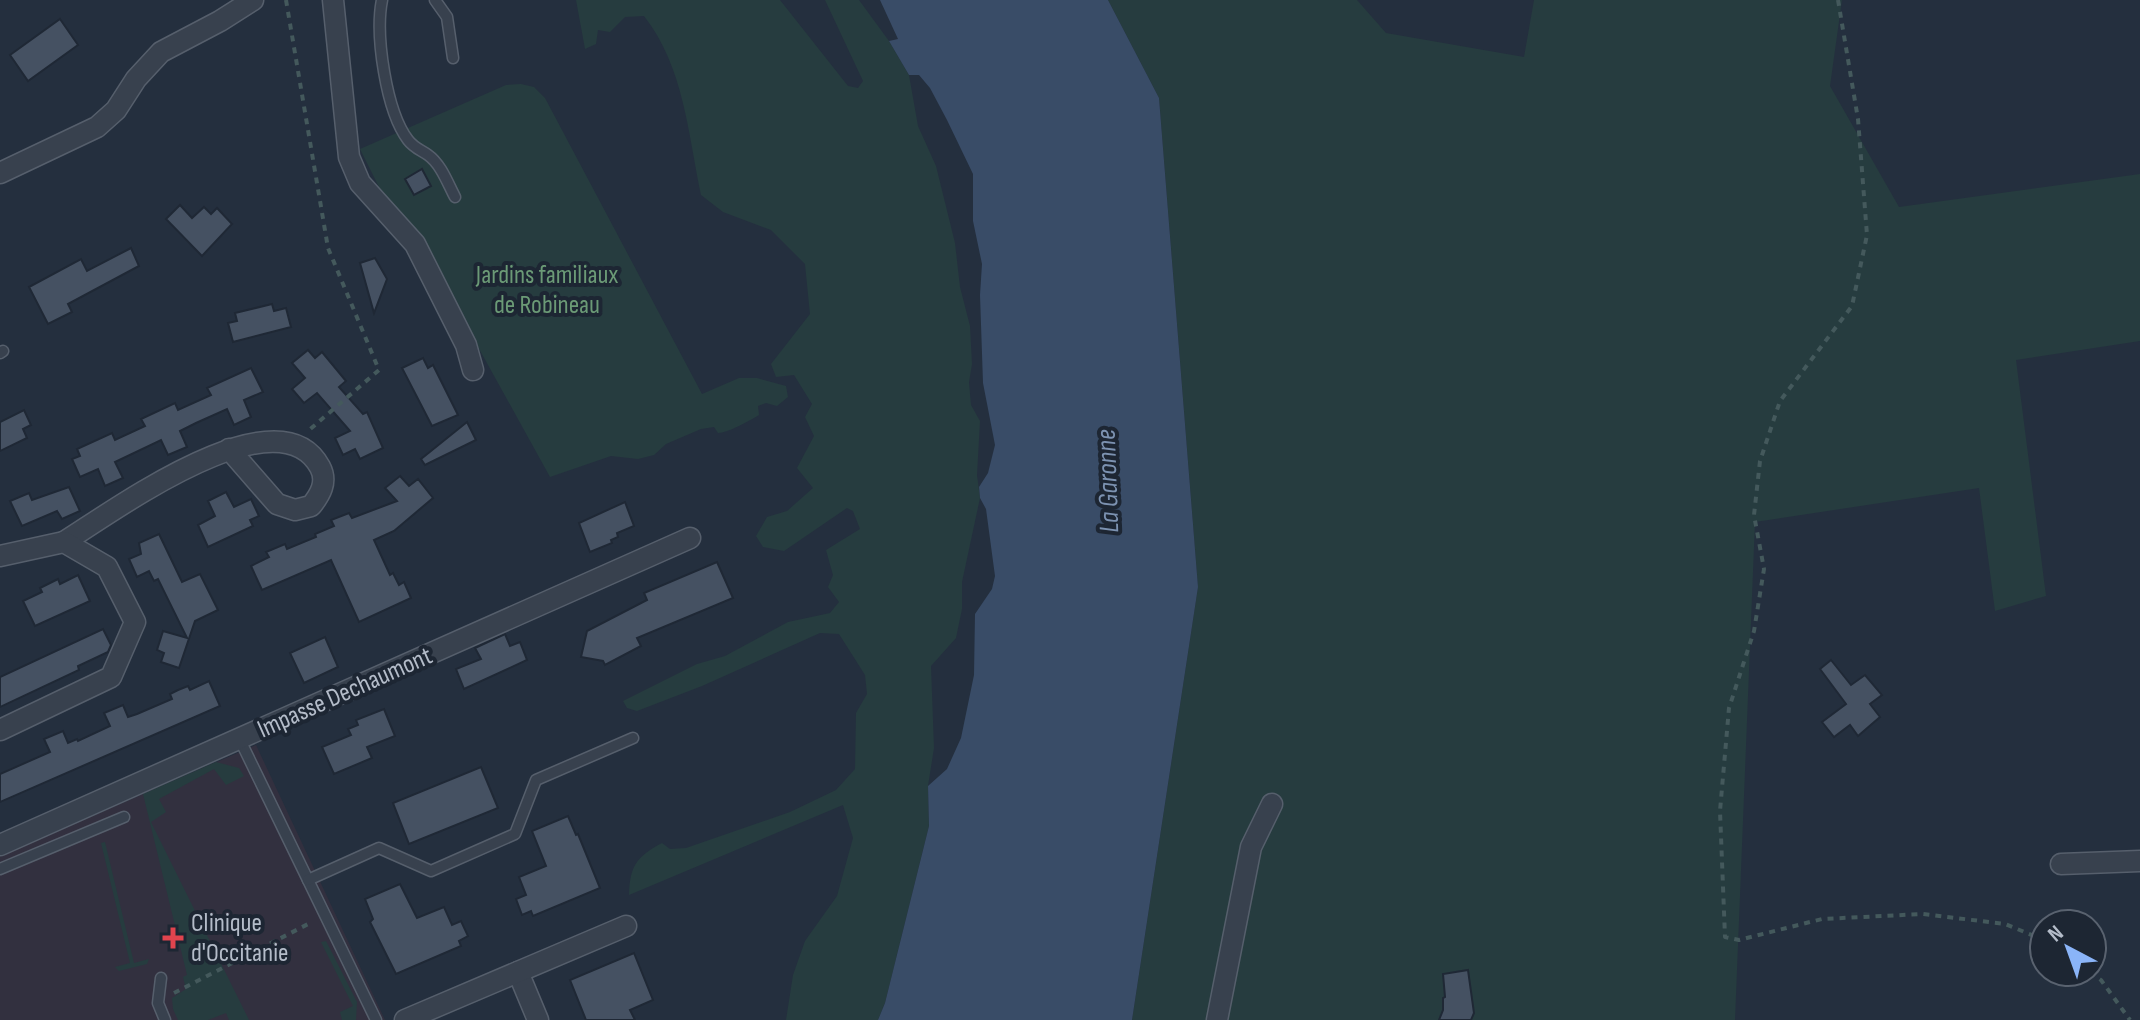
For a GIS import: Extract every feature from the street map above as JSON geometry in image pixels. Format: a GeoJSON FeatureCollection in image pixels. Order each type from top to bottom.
{"type":"FeatureCollection","features":[{"type":"Feature","properties":{"kind":"street"},"geometry":{"type":"LineString","coordinates":[[0,173],[97,127],[116,110],[136,79],[161,52],[253,0]]}},
{"type":"Feature","properties":{"kind":"street"},"geometry":{"type":"LineString","coordinates":[[333,0],[352,168],[360,183],[415,244],[466,345],[473,370]]}},
{"type":"Feature","properties":{"kind":"street"},"geometry":{"type":"LineString","coordinates":[[0,556],[64,542],[187,467],[229,449],[267,441],[294,443],[308,453],[320,467],[324,479],[321,493],[311,506],[295,510],[277,504],[229,449]]}},
{"type":"Feature","properties":{"kind":"street","name":"Impasse Dechaumont"},"geometry":{"type":"LineString","coordinates":[[0,845],[690,538]]}},
{"type":"Feature","properties":{"kind":"street"},"geometry":{"type":"LineString","coordinates":[[0,730],[111,677],[135,622],[107,567],[64,542]]}},
{"type":"Feature","properties":{"kind":"street"},"geometry":{"type":"LineString","coordinates":[[1217,1020],[1251,847],[1272,804]]}},
{"type":"Feature","properties":{"kind":"street"},"geometry":{"type":"LineString","coordinates":[[2061,864],[2140,861]]}},
{"type":"Feature","properties":{"kind":"street"},"geometry":{"type":"LineString","coordinates":[[405,1020],[626,926]]}},
{"type":"Feature","properties":{"kind":"street"},"geometry":{"type":"LineString","coordinates":[[518,972],[538,1020]]}},
{"type":"Feature","properties":{"kind":"lane"},"geometry":{"type":"LineString","coordinates":[[382,0],[379,15],[382,50],[398,120],[409,142],[430,155],[437,164],[455,197]]}},
{"type":"Feature","properties":{"kind":"lane"},"geometry":{"type":"LineString","coordinates":[[435,0],[447,17],[453,58]]}},
{"type":"Feature","properties":{"kind":"lane"},"geometry":{"type":"LineString","coordinates":[[308,880],[379,848],[431,871],[515,834],[536,780],[633,738]]}},
{"type":"Feature","properties":{"kind":"lane"},"geometry":{"type":"LineString","coordinates":[[240,740],[376,1020]]}},
{"type":"Feature","properties":{"kind":"lane"},"geometry":{"type":"LineString","coordinates":[[0,869],[124,817]]}},
{"type":"Feature","properties":{"kind":"lane"},"geometry":{"type":"LineString","coordinates":[[161,978],[158,1003],[165,1020]]}},
{"type":"Feature","properties":{"kind":"path"},"geometry":{"type":"LineString","coordinates":[[286,0],[328,248],[379,370],[294,443]]}},
{"type":"Feature","properties":{"kind":"path"},"geometry":{"type":"LineString","coordinates":[[1838,0],[1858,119],[1867,235],[1852,306],[1780,401],[1760,461],[1754,515],[1764,569],[1754,631],[1729,708],[1720,811],[1725,937],[1739,940],[1822,919],[1923,914],[2005,924],[2028,933]]}},
{"type":"Feature","properties":{"kind":"path"},"geometry":{"type":"LineString","coordinates":[[169,999],[178,990],[314,921]]}},
{"type":"Feature","properties":{"kind":"path"},"geometry":{"type":"LineString","coordinates":[[2107,988],[2130,1020]]}},
{"type":"Feature","properties":{"kind":"shaded area","name":"Clinique d'Occitanie"},"geometry":{"type":"Polygon","coordinates":[[[256,745],[385,1020],[0,1020],[0,856],[256,745]]]}},
{"type":"Feature","properties":{"kind":"green space"},"geometry":{"type":"Polygon","coordinates":[[[576,0],[780,0],[848,86],[858,88],[863,81],[825,0],[859,0],[909,75],[918,126],[936,166],[955,243],[960,287],[970,326],[971,405],[980,421],[977,475],[980,498],[962,582],[962,609],[956,638],[931,666],[934,748],[928,786],[929,826],[885,1003],[878,1020],[786,1020],[793,975],[805,941],[837,896],[853,838],[843,805],[629,895],[636,863],[662,843],[670,849],[686,848],[790,812],[836,790],[855,769],[856,713],[867,694],[865,675],[839,634],[820,633],[702,686],[637,711],[627,708],[623,701],[697,664],[725,656],[788,622],[830,613],[839,602],[828,587],[833,575],[826,550],[860,529],[853,511],[847,508],[784,551],[763,547],[756,536],[767,517],[787,511],[813,488],[797,468],[814,436],[805,417],[812,404],[794,375],[776,377],[771,364],[810,314],[805,264],[771,230],[723,212],[701,195],[676,79],[668,57],[644,16],[625,17],[610,32],[598,30],[596,44],[585,49],[576,0]]]}},
{"type":"Feature","properties":{"kind":"green space"},"geometry":{"type":"Polygon","coordinates":[[[1108,0],[1357,0],[1386,33],[1524,57],[1534,0],[1842,0],[1830,86],[1899,207],[2140,174],[2140,341],[2016,360],[2046,596],[1995,611],[1979,488],[1755,522],[1735,1020],[1132,1020],[1198,587],[1159,98],[1108,0]]]}},
{"type":"Feature","properties":{"kind":"green space","name":"Jardins familiaux de Robineau"},"geometry":{"type":"Polygon","coordinates":[[[506,85],[534,87],[545,98],[702,394],[739,378],[757,378],[786,386],[788,397],[777,406],[766,403],[758,406],[759,415],[727,431],[718,433],[714,427],[701,429],[666,444],[654,455],[638,459],[611,456],[550,477],[467,327],[384,197],[360,149],[506,85]]]}},
{"type":"Feature","properties":{"kind":"green space"},"geometry":{"type":"Polygon","coordinates":[[[216,762],[239,768],[244,776],[226,785],[214,769],[159,799],[166,812],[151,822],[249,1020],[229,1020],[226,1013],[208,1020],[178,1020],[172,998],[186,989],[183,977],[187,975],[143,794],[216,762]]]}},
{"type":"Feature","properties":{"kind":"green space"},"geometry":{"type":"Polygon","coordinates":[[[105,842],[134,963],[149,959],[147,964],[119,971],[115,967],[130,963],[101,843],[105,842]]]}},
{"type":"Feature","properties":{"kind":"green space"},"geometry":{"type":"Polygon","coordinates":[[[326,941],[357,1002],[356,1020],[342,1020],[340,1012],[353,1006],[321,942],[326,941]]]}},
{"type":"Feature","properties":{"kind":"water","name":"La Garonne"},"geometry":{"type":"Polygon","coordinates":[[[880,0],[1108,0],[1159,98],[1198,587],[1132,1020],[878,1020],[885,1003],[929,826],[928,786],[947,769],[961,738],[974,675],[975,614],[992,589],[995,576],[986,509],[979,487],[988,473],[995,445],[983,383],[982,264],[973,221],[973,174],[930,88],[919,75],[909,75],[889,41],[898,39],[880,0]]]}},
{"type":"Feature","properties":{"kind":"building"},"geometry":{"type":"Polygon","coordinates":[[[60,19],[78,45],[28,81],[10,55],[60,19]]]}},
{"type":"Feature","properties":{"kind":"building"},"geometry":{"type":"Polygon","coordinates":[[[422,169],[431,186],[414,195],[405,179],[422,169]]]}},
{"type":"Feature","properties":{"kind":"building"},"geometry":{"type":"Polygon","coordinates":[[[180,205],[192,218],[204,207],[211,214],[217,208],[232,224],[202,256],[166,219],[180,205]]]}},
{"type":"Feature","properties":{"kind":"building"},"geometry":{"type":"Polygon","coordinates":[[[131,248],[139,266],[68,304],[72,312],[48,324],[29,287],[81,259],[87,271],[131,248]]]}},
{"type":"Feature","properties":{"kind":"building"},"geometry":{"type":"Polygon","coordinates":[[[375,258],[387,279],[374,313],[360,263],[375,258]]]}},
{"type":"Feature","properties":{"kind":"building"},"geometry":{"type":"Polygon","coordinates":[[[272,304],[274,311],[286,308],[291,327],[233,342],[228,323],[237,321],[235,313],[272,304]]]}},
{"type":"Feature","properties":{"kind":"building"},"geometry":{"type":"Polygon","coordinates":[[[308,350],[315,358],[322,352],[346,381],[339,387],[363,414],[367,412],[383,448],[360,459],[355,449],[343,455],[335,438],[350,431],[317,393],[304,403],[292,389],[305,378],[292,363],[308,350]]]}},
{"type":"Feature","properties":{"kind":"building"},"geometry":{"type":"Polygon","coordinates":[[[423,358],[428,368],[433,365],[458,415],[432,426],[402,368],[423,358]]]}},
{"type":"Feature","properties":{"kind":"building"},"geometry":{"type":"Polygon","coordinates":[[[251,368],[263,392],[244,400],[251,417],[234,425],[227,409],[196,423],[180,431],[187,447],[168,455],[161,440],[115,462],[123,478],[105,486],[98,469],[80,477],[72,459],[80,456],[77,449],[112,433],[115,440],[145,426],[141,419],[175,403],[178,410],[211,395],[207,388],[251,368]]]}},
{"type":"Feature","properties":{"kind":"building"},"geometry":{"type":"Polygon","coordinates":[[[24,410],[31,425],[23,429],[27,438],[0,451],[0,422],[24,410]]]}},
{"type":"Feature","properties":{"kind":"building"},"geometry":{"type":"Polygon","coordinates":[[[467,422],[476,440],[425,465],[421,459],[467,422]]]}},
{"type":"Feature","properties":{"kind":"building"},"geometry":{"type":"Polygon","coordinates":[[[400,476],[409,486],[418,479],[433,498],[394,531],[374,540],[390,575],[393,573],[399,585],[404,582],[411,598],[359,622],[331,560],[262,590],[251,566],[269,557],[266,552],[285,544],[287,549],[316,537],[315,534],[334,526],[331,520],[349,513],[352,518],[397,501],[385,488],[400,476]]]}},
{"type":"Feature","properties":{"kind":"building"},"geometry":{"type":"Polygon","coordinates":[[[69,487],[80,511],[62,519],[57,511],[22,526],[10,501],[29,493],[32,500],[69,487]]]}},
{"type":"Feature","properties":{"kind":"building"},"geometry":{"type":"Polygon","coordinates":[[[226,492],[234,507],[251,499],[259,516],[250,520],[253,526],[208,547],[198,525],[215,516],[208,501],[226,492]]]}},
{"type":"Feature","properties":{"kind":"building"},"geometry":{"type":"Polygon","coordinates":[[[625,502],[634,526],[617,533],[618,537],[611,540],[612,543],[590,552],[579,523],[625,502]]]}},
{"type":"Feature","properties":{"kind":"building"},"geometry":{"type":"Polygon","coordinates":[[[159,534],[182,582],[200,574],[218,610],[195,621],[179,668],[161,662],[164,653],[157,650],[163,631],[187,638],[158,579],[154,581],[149,571],[137,577],[129,559],[141,554],[139,543],[159,534]]]}},
{"type":"Feature","properties":{"kind":"building"},"geometry":{"type":"Polygon","coordinates":[[[717,562],[733,598],[637,638],[641,646],[605,665],[603,661],[581,657],[587,631],[647,600],[644,593],[717,562]]]}},
{"type":"Feature","properties":{"kind":"building"},"geometry":{"type":"Polygon","coordinates":[[[78,575],[90,601],[35,626],[23,601],[42,592],[40,588],[58,579],[60,584],[78,575]]]}},
{"type":"Feature","properties":{"kind":"building"},"geometry":{"type":"Polygon","coordinates":[[[103,629],[111,645],[108,652],[78,666],[79,670],[0,707],[0,677],[103,629]]]}},
{"type":"Feature","properties":{"kind":"building"},"geometry":{"type":"Polygon","coordinates":[[[505,634],[510,646],[520,642],[527,660],[464,689],[456,669],[481,659],[475,648],[505,634]]]}},
{"type":"Feature","properties":{"kind":"building"},"geometry":{"type":"Polygon","coordinates":[[[325,637],[338,667],[304,683],[290,653],[325,637]]]}},
{"type":"Feature","properties":{"kind":"building"},"geometry":{"type":"Polygon","coordinates":[[[1831,660],[1851,685],[1865,675],[1882,695],[1870,704],[1880,717],[1858,736],[1850,725],[1834,737],[1822,722],[1846,704],[1820,669],[1831,660]]]}},
{"type":"Feature","properties":{"kind":"building"},"geometry":{"type":"Polygon","coordinates":[[[209,681],[220,706],[0,802],[0,774],[50,752],[44,739],[63,731],[68,743],[78,741],[110,726],[104,713],[123,705],[128,717],[172,699],[170,694],[178,690],[188,686],[190,690],[209,681]]]}},
{"type":"Feature","properties":{"kind":"building"},"geometry":{"type":"Polygon","coordinates":[[[384,709],[395,736],[367,747],[372,758],[334,774],[322,747],[351,735],[348,729],[358,725],[356,720],[384,709]]]}},
{"type":"Feature","properties":{"kind":"building"},"geometry":{"type":"Polygon","coordinates":[[[481,767],[498,808],[409,844],[393,803],[481,767]]]}},
{"type":"Feature","properties":{"kind":"building"},"geometry":{"type":"Polygon","coordinates":[[[568,816],[600,888],[533,916],[531,911],[522,915],[516,899],[526,895],[519,877],[546,866],[532,831],[568,816]]]}},
{"type":"Feature","properties":{"kind":"building"},"geometry":{"type":"Polygon","coordinates":[[[400,884],[417,918],[444,907],[452,925],[461,921],[468,936],[459,941],[461,946],[396,974],[370,922],[373,919],[365,899],[400,884]]]}},
{"type":"Feature","properties":{"kind":"building"},"geometry":{"type":"Polygon","coordinates":[[[634,953],[653,1000],[630,1010],[635,1020],[586,1020],[570,980],[634,953]]]}},
{"type":"Feature","properties":{"kind":"building"},"geometry":{"type":"Polygon","coordinates":[[[1468,970],[1474,1013],[1471,1020],[1439,1020],[1445,997],[1443,974],[1468,970]]]}},
{"type":"Feature","properties":{"kind":"place","name":"Clinique d'Occitanie"},"geometry":{"type":"Point","coordinates":[173,938]}}]}
